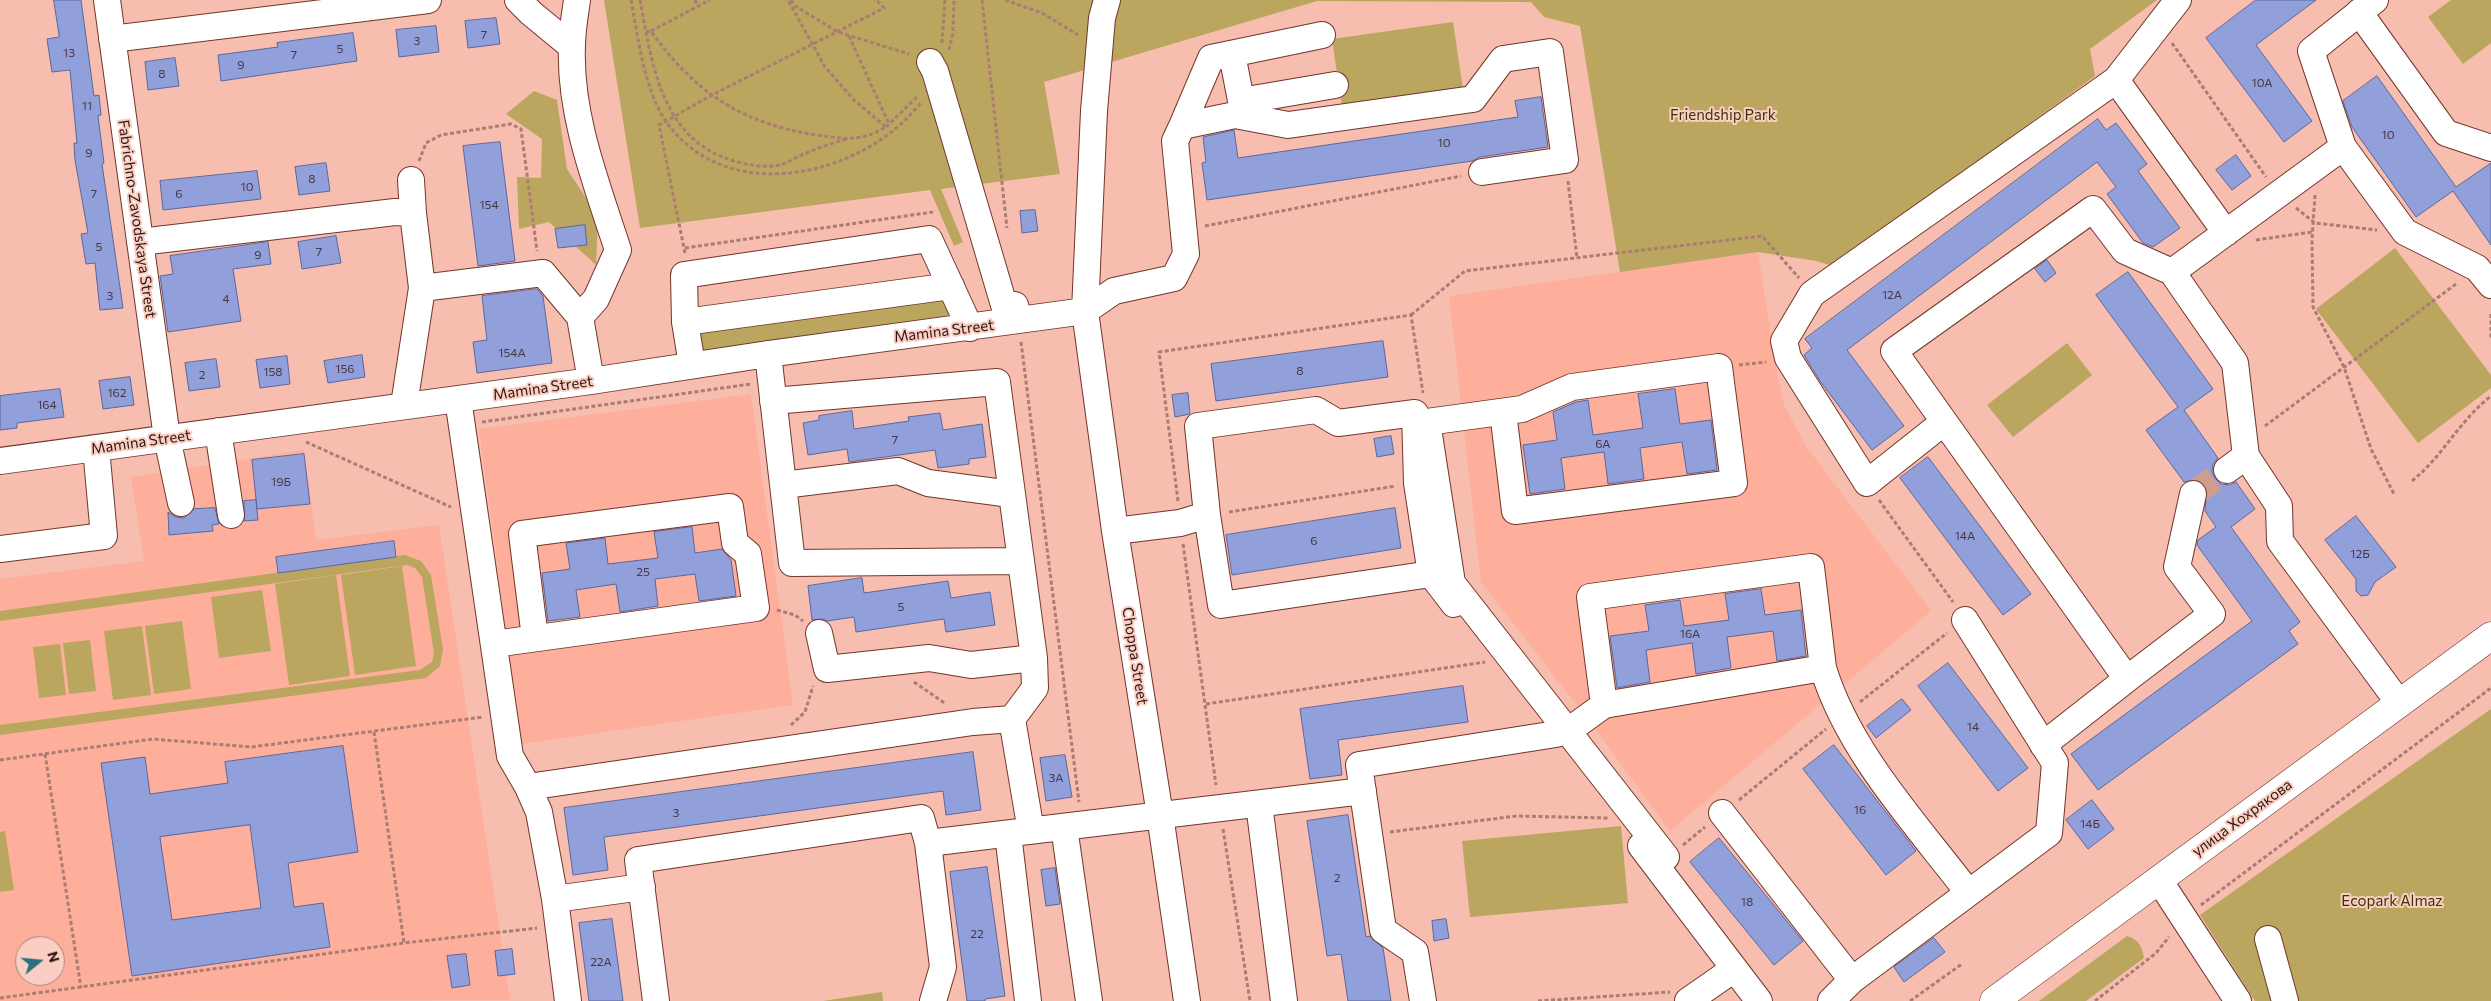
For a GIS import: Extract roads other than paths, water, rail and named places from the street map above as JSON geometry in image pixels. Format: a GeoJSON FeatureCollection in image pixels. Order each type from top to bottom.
{"type":"FeatureCollection","features":[{"type":"Feature","properties":{"kind":"main road","name":"улица Хохрякова"},"geometry":{"type":"LineString","coordinates":[[1994,1001],[2491,636]]}},
{"type":"Feature","properties":{"kind":"street","name":"Fabrichno-Zavodskaya Street"},"geometry":{"type":"LineString","coordinates":[[107,0],[167,438],[181,503]]}},
{"type":"Feature","properties":{"kind":"street"},"geometry":{"type":"LineString","coordinates":[[112,39],[428,0]]}},
{"type":"Feature","properties":{"kind":"street"},"geometry":{"type":"LineString","coordinates":[[518,0],[572,46]]}},
{"type":"Feature","properties":{"kind":"street"},"geometry":{"type":"LineString","coordinates":[[577,0],[572,46],[573,80],[582,129],[618,250],[596,299],[580,318]]}},
{"type":"Feature","properties":{"kind":"street","name":"Choppa Street"},"geometry":{"type":"LineString","coordinates":[[1107,0],[1094,112],[1085,311],[1115,531],[1187,1001]]}},
{"type":"Feature","properties":{"kind":"street"},"geometry":{"type":"LineString","coordinates":[[1944,422],[1867,483],[1788,358],[1784,341],[1812,294],[2116,80],[2178,0]]}},
{"type":"Feature","properties":{"kind":"street"},"geometry":{"type":"LineString","coordinates":[[2486,269],[2405,232],[2343,147],[2311,51],[2367,6],[2446,133],[2491,148]]}},
{"type":"Feature","properties":{"kind":"street"},"geometry":{"type":"LineString","coordinates":[[1085,311],[1114,291],[1174,278],[1186,254],[1175,141],[1211,58],[1322,35]]}},
{"type":"Feature","properties":{"kind":"street"},"geometry":{"type":"LineString","coordinates":[[1243,108],[1288,125],[1473,99],[1503,58],[1550,52],[1565,160],[1482,172]]}},
{"type":"Feature","properties":{"kind":"street"},"geometry":{"type":"LineString","coordinates":[[1232,54],[1243,108]]}},
{"type":"Feature","properties":{"kind":"street"},"geometry":{"type":"LineString","coordinates":[[925,65],[1004,305],[1015,305],[1017,315]]}},
{"type":"Feature","properties":{"kind":"street"},"geometry":{"type":"LineString","coordinates":[[2116,80],[2228,231]]}},
{"type":"Feature","properties":{"kind":"street"},"geometry":{"type":"LineString","coordinates":[[1182,126],[1235,115],[1243,108],[1335,85]]}},
{"type":"Feature","properties":{"kind":"street"},"geometry":{"type":"LineString","coordinates":[[2172,272],[2343,147]]}},
{"type":"Feature","properties":{"kind":"street"},"geometry":{"type":"LineString","coordinates":[[404,405],[422,288],[411,180]]}},
{"type":"Feature","properties":{"kind":"street"},"geometry":{"type":"LineString","coordinates":[[2127,679],[1894,351],[2093,209],[2125,251],[2172,272],[2235,363],[2239,456],[2279,506],[2280,541],[2399,703]]}},
{"type":"Feature","properties":{"kind":"street"},"geometry":{"type":"LineString","coordinates":[[140,242],[395,212],[413,213]]}},
{"type":"Feature","properties":{"kind":"street"},"geometry":{"type":"LineString","coordinates":[[692,365],[685,322],[684,274],[929,239],[970,328]]}},
{"type":"Feature","properties":{"kind":"street"},"geometry":{"type":"LineString","coordinates":[[422,288],[543,273],[580,318],[591,382]]}},
{"type":"Feature","properties":{"kind":"street"},"geometry":{"type":"LineString","coordinates":[[685,322],[952,286]]}},
{"type":"Feature","properties":{"kind":"street","name":"Mamina Street"},"geometry":{"type":"LineString","coordinates":[[0,461],[404,405],[591,382],[768,354],[970,328],[1017,315],[1085,311]]}},
{"type":"Feature","properties":{"kind":"street"},"geometry":{"type":"LineString","coordinates":[[768,354],[792,563],[1020,561]]}},
{"type":"Feature","properties":{"kind":"street"},"geometry":{"type":"LineString","coordinates":[[1503,412],[1515,511],[1734,483],[1719,367],[1572,387],[1522,409],[1427,422],[1452,583],[1562,733],[1620,818],[1759,1001]]}},
{"type":"Feature","properties":{"kind":"street"},"geometry":{"type":"LineString","coordinates":[[772,391],[997,382],[1034,658],[1035,688],[1012,719],[1020,832],[1028,1001]]}},
{"type":"Feature","properties":{"kind":"street"},"geometry":{"type":"LineString","coordinates":[[458,399],[510,756],[528,787],[538,812],[555,899],[568,1001]]}},
{"type":"Feature","properties":{"kind":"street"},"geometry":{"type":"LineString","coordinates":[[1431,574],[1221,605],[1207,515],[1198,426],[1316,410],[1338,423],[1415,413],[1417,483],[1431,574],[1498,660],[1666,857]]}},
{"type":"Feature","properties":{"kind":"street"},"geometry":{"type":"LineString","coordinates":[[218,431],[231,515]]}},
{"type":"Feature","properties":{"kind":"street"},"geometry":{"type":"LineString","coordinates":[[0,549],[104,536],[96,448]]}},
{"type":"Feature","properties":{"kind":"street"},"geometry":{"type":"LineString","coordinates":[[783,485],[898,471],[928,483],[1011,494]]}},
{"type":"Feature","properties":{"kind":"street"},"geometry":{"type":"LineString","coordinates":[[2043,745],[2212,614],[2177,566],[2193,494]]}},
{"type":"Feature","properties":{"kind":"street"},"geometry":{"type":"LineString","coordinates":[[494,644],[756,608],[748,554],[735,543],[730,507],[522,534],[534,638]]}},
{"type":"Feature","properties":{"kind":"street"},"geometry":{"type":"LineString","coordinates":[[1115,531],[1180,522],[1207,515]]}},
{"type":"Feature","properties":{"kind":"street"},"geometry":{"type":"LineString","coordinates":[[1604,705],[1590,597],[1811,567],[1824,668],[1832,696],[1860,749],[1968,892]]}},
{"type":"Feature","properties":{"kind":"street"},"geometry":{"type":"LineString","coordinates":[[1830,1001],[1852,980],[2049,833],[2055,763],[1965,620]]}},
{"type":"Feature","properties":{"kind":"street"},"geometry":{"type":"LineString","coordinates":[[819,633],[827,669],[929,658],[971,665],[1034,658]]}},
{"type":"Feature","properties":{"kind":"street"},"geometry":{"type":"LineString","coordinates":[[1423,1001],[1414,952],[1383,930],[1359,765],[1562,733],[1604,705],[1824,668]]}},
{"type":"Feature","properties":{"kind":"street"},"geometry":{"type":"LineString","coordinates":[[528,787],[973,722],[1012,719]]}},
{"type":"Feature","properties":{"kind":"street"},"geometry":{"type":"LineString","coordinates":[[928,843],[1363,791]]}},
{"type":"Feature","properties":{"kind":"street"},"geometry":{"type":"LineString","coordinates":[[1259,804],[1284,1001]]}},
{"type":"Feature","properties":{"kind":"street"},"geometry":{"type":"LineString","coordinates":[[1722,814],[1852,980]]}},
{"type":"Feature","properties":{"kind":"street"},"geometry":{"type":"LineString","coordinates":[[656,1001],[638,860],[921,818],[928,843],[943,967],[932,1001]]}},
{"type":"Feature","properties":{"kind":"street"},"geometry":{"type":"LineString","coordinates":[[1073,826],[1089,1001]]}},
{"type":"Feature","properties":{"kind":"street"},"geometry":{"type":"LineString","coordinates":[[2159,880],[2238,1001]]}},
{"type":"Feature","properties":{"kind":"street"},"geometry":{"type":"LineString","coordinates":[[555,899],[642,887]]}},
{"type":"Feature","properties":{"kind":"street"},"geometry":{"type":"LineString","coordinates":[[2268,939],[2285,1001]]}},
{"type":"Feature","properties":{"kind":"street"},"geometry":{"type":"LineString","coordinates":[[1697,995],[1734,969]]}},
{"type":"Feature","properties":{"kind":"tunnel"},"geometry":{"type":"LineString","coordinates":[[2193,494],[2227,470]]}},
{"type":"Feature","properties":{"kind":"park label","name":"Friendship Park"},"geometry":{"type":"Point","coordinates":[1723,115]}},
{"type":"Feature","properties":{"kind":"park label","name":"Ecopark Almaz"},"geometry":{"type":"Point","coordinates":[2392,901]}}]}
